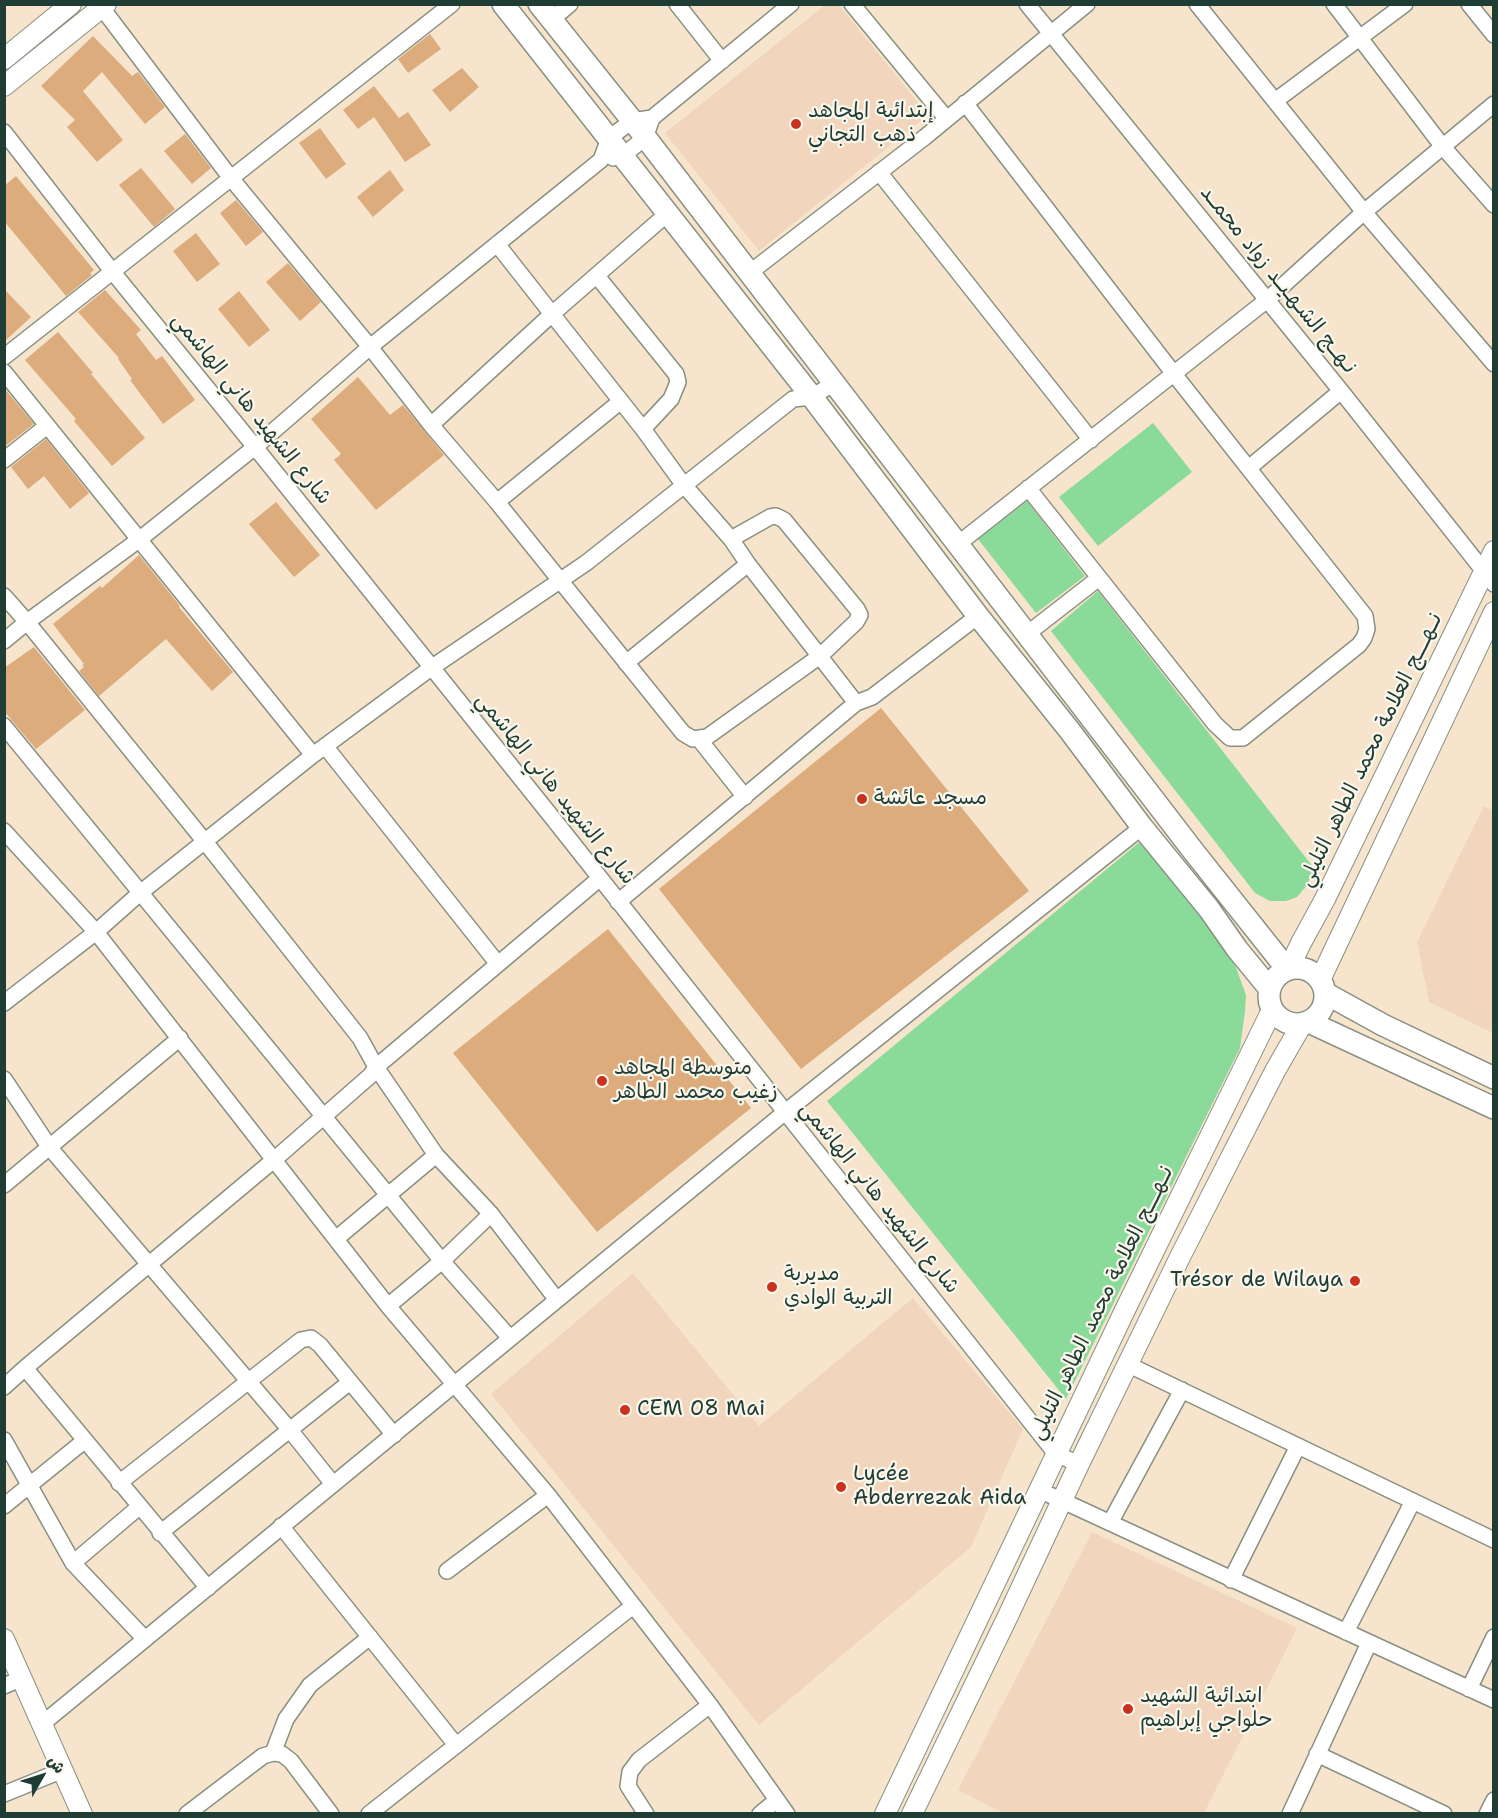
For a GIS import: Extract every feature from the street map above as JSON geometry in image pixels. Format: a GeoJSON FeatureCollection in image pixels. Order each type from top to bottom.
{"type":"FeatureCollection","features":[{"type":"Feature","properties":{"kind":"main road"},"geometry":{"type":"LineString","coordinates":[[502,4],[609,138],[801,392],[1070,731],[1269,988]]}},
{"type":"Feature","properties":{"kind":"main road"},"geometry":{"type":"LineString","coordinates":[[545,12],[642,119],[645,138],[748,274],[1187,843],[1288,969]]}},
{"type":"Feature","properties":{"kind":"main road"},"geometry":{"type":"LineString","coordinates":[[1494,1078],[1383,1025],[1323,986],[1306,969],[1288,969],[1276,976],[1269,988],[1268,999],[1272,1010],[1285,1022],[1305,1023],[1494,1108]]}},
{"type":"Feature","properties":{"kind":"main road"},"geometry":{"type":"LineString","coordinates":[[1305,1023],[1316,1017],[1322,1010],[1323,986]]}},
{"type":"Feature","properties":{"kind":"street"},"geometry":{"type":"LineString","coordinates":[[4,60],[71,4]]}},
{"type":"Feature","properties":{"kind":"street"},"geometry":{"type":"LineString","coordinates":[[4,357],[452,4]]}},
{"type":"Feature","properties":{"kind":"street"},"geometry":{"type":"LineString","coordinates":[[545,12],[570,4]]}},
{"type":"Feature","properties":{"kind":"street"},"geometry":{"type":"LineString","coordinates":[[677,4],[722,61]]}},
{"type":"Feature","properties":{"kind":"street"},"geometry":{"type":"LineString","coordinates":[[601,160],[609,138],[642,119],[722,61],[791,4]]}},
{"type":"Feature","properties":{"kind":"street"},"geometry":{"type":"LineString","coordinates":[[852,4],[946,118]]}},
{"type":"Feature","properties":{"kind":"street","name":"نـهــج الشـهـيــد زواد محمــد"},"geometry":{"type":"LineString","coordinates":[[1027,4],[1341,390],[1488,578]]}},
{"type":"Feature","properties":{"kind":"street"},"geometry":{"type":"LineString","coordinates":[[748,274],[879,172],[1087,4]]}},
{"type":"Feature","properties":{"kind":"street"},"geometry":{"type":"LineString","coordinates":[[1197,4],[1365,212],[1494,364]]}},
{"type":"Feature","properties":{"kind":"street"},"geometry":{"type":"LineString","coordinates":[[1334,4],[1443,147],[1494,206]]}},
{"type":"Feature","properties":{"kind":"street"},"geometry":{"type":"LineString","coordinates":[[1275,101],[1405,4]]}},
{"type":"Feature","properties":{"kind":"street"},"geometry":{"type":"LineString","coordinates":[[1469,4],[1494,35]]}},
{"type":"Feature","properties":{"kind":"street"},"geometry":{"type":"LineString","coordinates":[[4,86],[104,6],[230,177],[431,425],[497,502],[683,734],[693,739],[707,737],[820,656],[856,622],[860,615],[784,520],[776,516],[770,518],[731,539]]}},
{"type":"Feature","properties":{"kind":"street"},"geometry":{"type":"LineString","coordinates":[[965,103],[1174,374],[1250,467],[1365,616],[1367,629],[1359,645],[1243,738],[1230,738],[1215,724],[1028,488]]}},
{"type":"Feature","properties":{"kind":"street"},"geometry":{"type":"LineString","coordinates":[[958,544],[1267,300],[1365,212],[1494,104]]}},
{"type":"Feature","properties":{"kind":"street","name":"شارع الشهيد هاني الهاشمي"},"geometry":{"type":"LineString","coordinates":[[4,132],[112,271],[255,447],[1056,1454],[1078,1464]]}},
{"type":"Feature","properties":{"kind":"street"},"geometry":{"type":"LineString","coordinates":[[4,641],[140,539],[255,447],[370,347],[601,160],[622,156],[645,138]]}},
{"type":"Feature","properties":{"kind":"street"},"geometry":{"type":"LineString","coordinates":[[879,172],[1091,440]]}},
{"type":"Feature","properties":{"kind":"street"},"geometry":{"type":"LineString","coordinates":[[431,425],[552,314],[667,214]]}},
{"type":"Feature","properties":{"kind":"street"},"geometry":{"type":"LineString","coordinates":[[497,244],[643,429],[683,484],[731,539],[856,703]]}},
{"type":"Feature","properties":{"kind":"street"},"geometry":{"type":"LineString","coordinates":[[597,276],[676,374],[678,382],[671,399],[643,429]]}},
{"type":"Feature","properties":{"kind":"street"},"geometry":{"type":"LineString","coordinates":[[4,1003],[96,932],[140,893],[206,843],[319,751],[431,668],[560,582],[801,392],[819,365]]}},
{"type":"Feature","properties":{"kind":"street"},"geometry":{"type":"LineString","coordinates":[[4,372],[140,539],[498,964]]}},
{"type":"Feature","properties":{"kind":"street"},"geometry":{"type":"LineString","coordinates":[[801,392],[834,383]]}},
{"type":"Feature","properties":{"kind":"street"},"geometry":{"type":"LineString","coordinates":[[1250,467],[1341,390]]}},
{"type":"Feature","properties":{"kind":"street"},"geometry":{"type":"LineString","coordinates":[[497,502],[621,402]]}},
{"type":"Feature","properties":{"kind":"street"},"geometry":{"type":"LineString","coordinates":[[4,460],[48,426]]}},
{"type":"Feature","properties":{"kind":"street","name":"نــهــــج العلامة محمد الطاهر التليلي"},"geometry":{"type":"LineString","coordinates":[[1288,969],[1488,578],[1494,551]]}},
{"type":"Feature","properties":{"kind":"street"},"geometry":{"type":"LineString","coordinates":[[626,663],[748,564]]}},
{"type":"Feature","properties":{"kind":"street"},"geometry":{"type":"LineString","coordinates":[[1027,634],[1099,578]]}},
{"type":"Feature","properties":{"kind":"street"},"geometry":{"type":"LineString","coordinates":[[4,596],[206,843],[360,1038],[376,1067],[436,1155],[491,1214],[556,1300]]}},
{"type":"Feature","properties":{"kind":"street"},"geometry":{"type":"LineString","coordinates":[[1323,986],[1494,612]]}},
{"type":"Feature","properties":{"kind":"street"},"geometry":{"type":"LineString","coordinates":[[618,902],[856,703],[872,697],[978,616]]}},
{"type":"Feature","properties":{"kind":"street"},"geometry":{"type":"LineString","coordinates":[[4,726],[442,1261],[510,1338]]}},
{"type":"Feature","properties":{"kind":"street"},"geometry":{"type":"LineString","coordinates":[[699,739],[745,797]]}},
{"type":"Feature","properties":{"kind":"street"},"geometry":{"type":"LineString","coordinates":[[42,1724],[784,1113],[1143,826]]}},
{"type":"Feature","properties":{"kind":"street"},"geometry":{"type":"LineString","coordinates":[[4,831],[96,932],[388,1305],[548,1495],[710,1705],[786,1814]]}},
{"type":"Feature","properties":{"kind":"street"},"geometry":{"type":"LineString","coordinates":[[4,1387],[275,1159],[371,1075],[376,1067],[599,879]]}},
{"type":"Feature","properties":{"kind":"street","name":"نــهــــج العلامة محمد الطاهر التليلي"},"geometry":{"type":"LineString","coordinates":[[885,1814],[1056,1454],[1272,1010]]}},
{"type":"Feature","properties":{"kind":"street"},"geometry":{"type":"LineString","coordinates":[[912,1814],[1078,1464],[1129,1365],[1181,1255],[1275,1071],[1305,1023]]}},
{"type":"Feature","properties":{"kind":"street"},"geometry":{"type":"LineString","coordinates":[[4,1185],[180,1038]]}},
{"type":"Feature","properties":{"kind":"street"},"geometry":{"type":"LineString","coordinates":[[4,1079],[50,1148],[290,1430],[333,1484]]}},
{"type":"Feature","properties":{"kind":"street"},"geometry":{"type":"LineString","coordinates":[[337,1238],[436,1155]]}},
{"type":"Feature","properties":{"kind":"street"},"geometry":{"type":"LineString","coordinates":[[388,1305],[442,1261],[491,1214]]}},
{"type":"Feature","properties":{"kind":"street"},"geometry":{"type":"LineString","coordinates":[[119,1483],[301,1340],[311,1338],[320,1345],[394,1435]]}},
{"type":"Feature","properties":{"kind":"street"},"geometry":{"type":"LineString","coordinates":[[1129,1365],[1494,1540]]}},
{"type":"Feature","properties":{"kind":"street"},"geometry":{"type":"LineString","coordinates":[[25,1368],[208,1588]]}},
{"type":"Feature","properties":{"kind":"street"},"geometry":{"type":"LineString","coordinates":[[160,1533],[350,1382]]}},
{"type":"Feature","properties":{"kind":"street"},"geometry":{"type":"LineString","coordinates":[[1110,1523],[1182,1390]]}},
{"type":"Feature","properties":{"kind":"street"},"geometry":{"type":"LineString","coordinates":[[4,1440],[73,1563],[145,1639]]}},
{"type":"Feature","properties":{"kind":"street"},"geometry":{"type":"LineString","coordinates":[[4,1506],[84,1441]]}},
{"type":"Feature","properties":{"kind":"street"},"geometry":{"type":"LineString","coordinates":[[1231,1580],[1298,1446]]}},
{"type":"Feature","properties":{"kind":"street"},"geometry":{"type":"LineString","coordinates":[[1039,1490],[1494,1700]]}},
{"type":"Feature","properties":{"kind":"street"},"geometry":{"type":"LineString","coordinates":[[447,1571],[548,1495]]}},
{"type":"Feature","properties":{"kind":"street"},"geometry":{"type":"LineString","coordinates":[[1346,1632],[1413,1501]]}},
{"type":"Feature","properties":{"kind":"street"},"geometry":{"type":"LineString","coordinates":[[73,1563],[139,1507]]}},
{"type":"Feature","properties":{"kind":"street"},"geometry":{"type":"LineString","coordinates":[[281,1526],[456,1744]]}},
{"type":"Feature","properties":{"kind":"street"},"geometry":{"type":"LineString","coordinates":[[369,1814],[633,1606]]}},
{"type":"Feature","properties":{"kind":"street"},"geometry":{"type":"LineString","coordinates":[[273,1753],[286,1719],[310,1685],[370,1637]]}},
{"type":"Feature","properties":{"kind":"street"},"geometry":{"type":"LineString","coordinates":[[1469,1689],[1494,1637]]}},
{"type":"Feature","properties":{"kind":"street"},"geometry":{"type":"LineString","coordinates":[[4,1639],[13,1682],[42,1724],[82,1814]]}},
{"type":"Feature","properties":{"kind":"street"},"geometry":{"type":"LineString","coordinates":[[1290,1814],[1369,1643]]}},
{"type":"Feature","properties":{"kind":"street"},"geometry":{"type":"LineString","coordinates":[[646,1814],[628,1786],[630,1772],[639,1760],[710,1705]]}},
{"type":"Feature","properties":{"kind":"street"},"geometry":{"type":"LineString","coordinates":[[187,1814],[263,1756],[273,1753],[282,1754],[291,1761],[332,1814]]}},
{"type":"Feature","properties":{"kind":"street"},"geometry":{"type":"LineString","coordinates":[[1317,1754],[1444,1814]]}},
{"type":"Feature","properties":{"kind":"street"},"geometry":{"type":"LineString","coordinates":[[4,1794],[63,1770]]}},
{"type":"Feature","properties":{"kind":"street"},"geometry":{"type":"LineString","coordinates":[[760,1814],[777,1800]]}},
{"type":"Feature","properties":{"kind":"street"},"geometry":{"type":"LineString","coordinates":[[1487,1814],[1494,1800]]}},
{"type":"Feature","properties":{"kind":"shaded area","name":"إبتدائية المجاهد ذهب التجاني"},"geometry":{"type":"Polygon","coordinates":[[[825,5],[839,5],[928,115],[759,251],[665,133],[825,5]]]}},
{"type":"Feature","properties":{"kind":"shaded area"},"geometry":{"type":"Polygon","coordinates":[[[1484,806],[1494,811],[1493,1033],[1429,1002],[1417,942],[1484,806]]]}},
{"type":"Feature","properties":{"kind":"shaded area","name":"Lycée Abderrezak Aida"},"geometry":{"type":"Polygon","coordinates":[[[633,1273],[759,1426],[913,1298],[1023,1429],[971,1547],[759,1725],[491,1394],[633,1273]]]}},
{"type":"Feature","properties":{"kind":"shaded area","name":"ابتدائية الشهيد حلواجي إبراهيم"},"geometry":{"type":"Polygon","coordinates":[[[1092,1532],[1297,1628],[1204,1813],[1003,1813],[958,1790],[1092,1532]]]}},
{"type":"Feature","properties":{"kind":"green space"},"geometry":{"type":"Polygon","coordinates":[[[1153,423],[1192,472],[1098,546],[1059,497],[1153,423]]]}},
{"type":"Feature","properties":{"kind":"green space"},"geometry":{"type":"Polygon","coordinates":[[[1027,501],[1085,576],[1036,613],[978,539],[1027,501]]]}},
{"type":"Feature","properties":{"kind":"green space"},"geometry":{"type":"Polygon","coordinates":[[[1098,591],[1313,867],[1308,884],[1297,897],[1286,901],[1270,901],[1255,893],[1051,631],[1098,591]]]}},
{"type":"Feature","properties":{"kind":"green space"},"geometry":{"type":"Polygon","coordinates":[[[1142,840],[1232,957],[1246,995],[1240,1048],[1066,1399],[827,1101],[1142,840]]]}},
{"type":"Feature","properties":{"kind":"building"},"geometry":{"type":"Polygon","coordinates":[[[430,34],[441,49],[408,73],[398,59],[430,34]]]}},
{"type":"Feature","properties":{"kind":"building"},"geometry":{"type":"Polygon","coordinates":[[[93,36],[132,76],[138,72],[165,107],[145,124],[102,72],[83,91],[123,140],[97,162],[67,127],[75,120],[41,86],[93,36]]]}},
{"type":"Feature","properties":{"kind":"building"},"geometry":{"type":"Polygon","coordinates":[[[462,68],[479,87],[450,112],[432,90],[462,68]]]}},
{"type":"Feature","properties":{"kind":"building"},"geometry":{"type":"Polygon","coordinates":[[[374,86],[399,118],[408,112],[431,145],[405,162],[374,117],[358,129],[343,110],[374,86]]]}},
{"type":"Feature","properties":{"kind":"building"},"geometry":{"type":"Polygon","coordinates":[[[320,128],[346,164],[326,179],[299,143],[320,128]]]}},
{"type":"Feature","properties":{"kind":"building"},"geometry":{"type":"Polygon","coordinates":[[[185,134],[211,168],[192,184],[164,151],[185,134]]]}},
{"type":"Feature","properties":{"kind":"building"},"geometry":{"type":"Polygon","coordinates":[[[141,168],[175,209],[154,227],[119,185],[141,168]]]}},
{"type":"Feature","properties":{"kind":"building"},"geometry":{"type":"Polygon","coordinates":[[[390,170],[404,190],[373,217],[357,197],[390,170]]]}},
{"type":"Feature","properties":{"kind":"building"},"geometry":{"type":"Polygon","coordinates":[[[16,176],[94,270],[90,273],[92,275],[66,296],[4,221],[4,186],[16,176]]]}},
{"type":"Feature","properties":{"kind":"building"},"geometry":{"type":"Polygon","coordinates":[[[236,200],[263,232],[246,246],[220,213],[236,200]]]}},
{"type":"Feature","properties":{"kind":"building"},"geometry":{"type":"Polygon","coordinates":[[[196,233],[220,264],[197,282],[173,251],[196,233]]]}},
{"type":"Feature","properties":{"kind":"building"},"geometry":{"type":"Polygon","coordinates":[[[288,263],[321,302],[300,321],[266,282],[288,263]]]}},
{"type":"Feature","properties":{"kind":"building"},"geometry":{"type":"Polygon","coordinates":[[[4,289],[31,317],[4,342],[4,289]]]}},
{"type":"Feature","properties":{"kind":"building"},"geometry":{"type":"Polygon","coordinates":[[[105,290],[141,330],[136,334],[156,360],[162,356],[195,400],[163,424],[130,380],[132,379],[119,358],[78,312],[105,290]]]}},
{"type":"Feature","properties":{"kind":"building"},"geometry":{"type":"Polygon","coordinates":[[[239,291],[270,330],[249,347],[218,309],[239,291]]]}},
{"type":"Feature","properties":{"kind":"building"},"geometry":{"type":"Polygon","coordinates":[[[58,332],[145,438],[112,466],[74,421],[76,419],[25,360],[58,332]]]}},
{"type":"Feature","properties":{"kind":"building"},"geometry":{"type":"Polygon","coordinates":[[[358,377],[390,415],[403,405],[444,455],[376,510],[334,460],[341,454],[311,419],[358,377]]]}},
{"type":"Feature","properties":{"kind":"building"},"geometry":{"type":"Polygon","coordinates":[[[4,388],[34,424],[4,447],[4,388]]]}},
{"type":"Feature","properties":{"kind":"building"},"geometry":{"type":"Polygon","coordinates":[[[46,439],[89,493],[70,509],[44,476],[28,489],[11,467],[46,439]]]}},
{"type":"Feature","properties":{"kind":"building"},"geometry":{"type":"Polygon","coordinates":[[[276,502],[320,555],[294,577],[249,524],[276,502]]]}},
{"type":"Feature","properties":{"kind":"building"},"geometry":{"type":"Polygon","coordinates":[[[139,555],[233,672],[212,691],[166,639],[99,696],[79,671],[84,664],[53,624],[100,586],[102,588],[139,555]]]}},
{"type":"Feature","properties":{"kind":"building"},"geometry":{"type":"Polygon","coordinates":[[[34,647],[85,710],[36,749],[4,711],[4,668],[34,647]]]}},
{"type":"Feature","properties":{"kind":"building","name":"مسجد عائشة"},"geometry":{"type":"Polygon","coordinates":[[[881,708],[1029,891],[801,1069],[659,889],[881,708]]]}},
{"type":"Feature","properties":{"kind":"building","name":"متوسطة المجاهد زغيب محمد الطاهر"},"geometry":{"type":"Polygon","coordinates":[[[608,929],[751,1108],[597,1232],[453,1053],[608,929]]]}},
{"type":"Feature","properties":{"kind":"place","name":"إبتدائية المجاهد ذهب التجاني"},"geometry":{"type":"Point","coordinates":[796,124]}},
{"type":"Feature","properties":{"kind":"place","name":"مسجد عائشة"},"geometry":{"type":"Point","coordinates":[862,799]}},
{"type":"Feature","properties":{"kind":"place","name":"متوسطة المجاهد زغيب محمد الطاهر"},"geometry":{"type":"Point","coordinates":[602,1081]}},
{"type":"Feature","properties":{"kind":"place","name":"Trésor de Wilaya"},"geometry":{"type":"Point","coordinates":[1355,1281]}},
{"type":"Feature","properties":{"kind":"place","name":"مديربة التربية الوادي"},"geometry":{"type":"Point","coordinates":[772,1287]}},
{"type":"Feature","properties":{"kind":"place","name":"CEM 08 Mai"},"geometry":{"type":"Point","coordinates":[625,1410]}},
{"type":"Feature","properties":{"kind":"place","name":"Lycée Abderrezak Aida"},"geometry":{"type":"Point","coordinates":[841,1487]}},
{"type":"Feature","properties":{"kind":"place","name":"ابتدائية الشهيد حلواجي إبراهيم"},"geometry":{"type":"Point","coordinates":[1128,1709]}}]}
